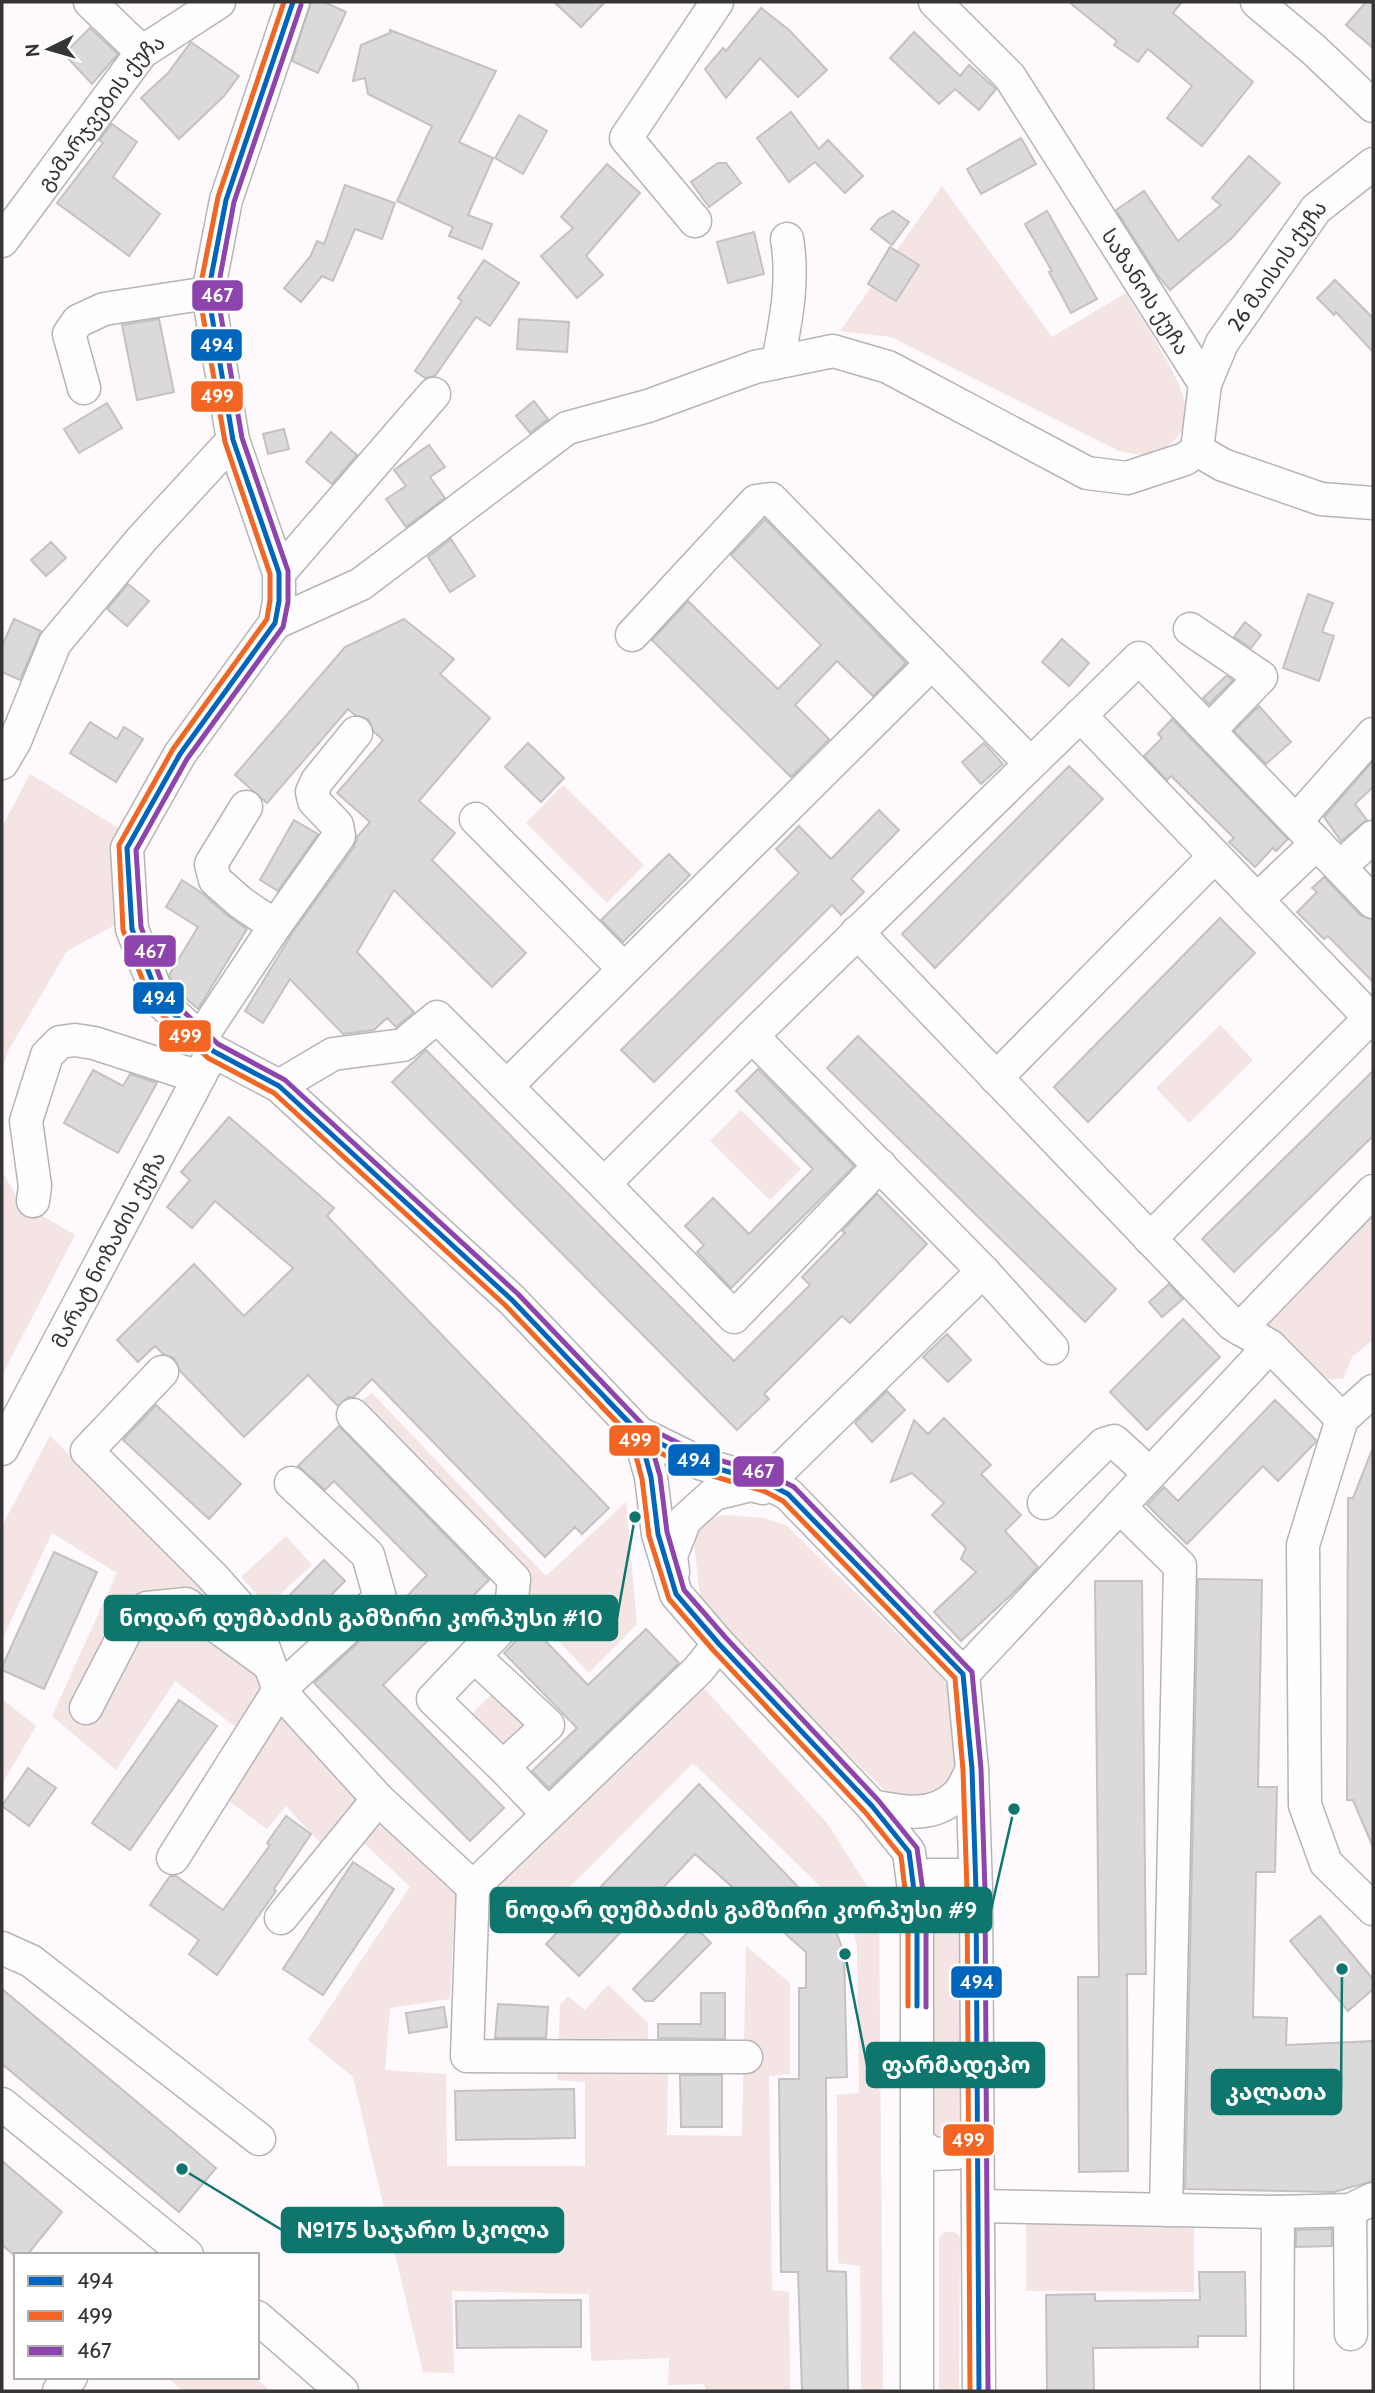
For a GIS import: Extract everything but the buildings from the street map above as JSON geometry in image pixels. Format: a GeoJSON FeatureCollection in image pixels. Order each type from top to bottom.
{"type":"FeatureCollection","features":[{"type":"Feature","properties":{"kind":"street"},"geometry":{"type":"LineString","coordinates":[[90,2],[142,52]]}},
{"type":"Feature","properties":{"kind":"street","name":"გამარჯვების ქუჩა"},"geometry":{"type":"LineString","coordinates":[[2,242],[142,52],[219,2]]}},
{"type":"Feature","properties":{"kind":"street"},"geometry":{"type":"LineString","coordinates":[[204,1055],[160,1001],[132,929],[127,848],[180,754],[275,623],[279,601],[279,573],[233,440],[208,293],[226,200],[293,2]]}},
{"type":"Feature","properties":{"kind":"street"},"geometry":{"type":"LineString","coordinates":[[695,221],[626,138],[717,2]]}},
{"type":"Feature","properties":{"kind":"street","name":"საზანოს ქუჩა"},"geometry":{"type":"LineString","coordinates":[[934,2],[1010,77],[1205,384]]}},
{"type":"Feature","properties":{"kind":"street"},"geometry":{"type":"LineString","coordinates":[[1257,2],[1313,49],[1373,106]]}},
{"type":"Feature","properties":{"kind":"street","name":"26 მაისის ქუჩა"},"geometry":{"type":"LineString","coordinates":[[1205,384],[1222,343],[1316,209],[1373,164]]}},
{"type":"Feature","properties":{"kind":"street"},"geometry":{"type":"LineString","coordinates":[[778,362],[790,294],[791,261],[787,239]]}},
{"type":"Feature","properties":{"kind":"street"},"geometry":{"type":"LineString","coordinates":[[84,388],[69,334],[78,321],[104,309],[208,293]]}},
{"type":"Feature","properties":{"kind":"street"},"geometry":{"type":"LineString","coordinates":[[275,623],[361,584],[567,428],[648,406],[755,367],[833,351],[888,366],[1087,473],[1127,478],[1185,459],[1197,450],[1205,384]]}},
{"type":"Feature","properties":{"kind":"street"},"geometry":{"type":"LineString","coordinates":[[279,573],[435,394]]}},
{"type":"Feature","properties":{"kind":"street"},"geometry":{"type":"LineString","coordinates":[[2,764],[15,741],[55,643],[141,540],[233,440]]}},
{"type":"Feature","properties":{"kind":"street"},"geometry":{"type":"LineString","coordinates":[[1197,450],[1223,465],[1321,499],[1373,503]]}},
{"type":"Feature","properties":{"kind":"street"},"geometry":{"type":"LineString","coordinates":[[632,635],[756,501],[771,499],[1030,763]]}},
{"type":"Feature","properties":{"kind":"street"},"geometry":{"type":"LineString","coordinates":[[1190,629],[1261,677],[1209,731]]}},
{"type":"Feature","properties":{"kind":"street"},"geometry":{"type":"LineString","coordinates":[[604,1184],[857,932],[1139,658],[1373,902]]}},
{"type":"Feature","properties":{"kind":"street"},"geometry":{"type":"LineString","coordinates":[[507,1086],[932,663]]}},
{"type":"Feature","properties":{"kind":"street"},"geometry":{"type":"LineString","coordinates":[[1080,715],[1372,1020],[1150,1239]]}},
{"type":"Feature","properties":{"kind":"street","name":"მარატ ნოზაძის ქუჩა"},"geometry":{"type":"LineString","coordinates":[[2,1449],[204,1055],[275,926],[339,836],[337,825],[314,801],[312,792],[317,781],[356,733]]}},
{"type":"Feature","properties":{"kind":"street"},"geometry":{"type":"LineString","coordinates":[[1258,900],[1373,734]]}},
{"type":"Feature","properties":{"kind":"street"},"geometry":{"type":"LineString","coordinates":[[246,807],[211,864],[215,880],[240,902],[275,926]]}},
{"type":"Feature","properties":{"kind":"street"},"geometry":{"type":"LineString","coordinates":[[477,819],[624,969]]}},
{"type":"Feature","properties":{"kind":"street"},"geometry":{"type":"LineString","coordinates":[[1340,867],[1373,836]]}},
{"type":"Feature","properties":{"kind":"street"},"geometry":{"type":"LineString","coordinates":[[996,1077],[1215,856]]}},
{"type":"Feature","properties":{"kind":"street"},"geometry":{"type":"LineString","coordinates":[[857,932],[1232,1324],[1270,1346],[1342,1419]]}},
{"type":"Feature","properties":{"kind":"street"},"geometry":{"type":"LineString","coordinates":[[279,1086],[333,1055],[403,1045],[437,1017],[734,1317],[880,1165]]}},
{"type":"Feature","properties":{"kind":"street"},"geometry":{"type":"LineString","coordinates":[[752,1036],[983,1271],[1052,1348]]}},
{"type":"Feature","properties":{"kind":"street"},"geometry":{"type":"LineString","coordinates":[[33,1201],[35,1186],[26,1121],[47,1055],[60,1042],[75,1040],[204,1055],[279,1086],[512,1300],[639,1433],[702,1464],[778,1489],[963,1674],[972,1769],[976,1890],[979,2391]]}},
{"type":"Feature","properties":{"kind":"street"},"geometry":{"type":"LineString","coordinates":[[1240,1329],[1373,1191]]}},
{"type":"Feature","properties":{"kind":"street"},"geometry":{"type":"LineString","coordinates":[[778,1489],[983,1271]]}},
{"type":"Feature","properties":{"kind":"street"},"geometry":{"type":"LineString","coordinates":[[963,1674],[1270,1346]]}},
{"type":"Feature","properties":{"kind":"street"},"geometry":{"type":"LineString","coordinates":[[162,1372],[88,1451],[212,1576],[255,1624],[273,1677]]}},
{"type":"Feature","properties":{"kind":"street"},"geometry":{"type":"LineString","coordinates":[[1373,1391],[1342,1419],[1303,1545],[1305,1805],[1326,1863],[1373,1909]]}},
{"type":"Feature","properties":{"kind":"street"},"geometry":{"type":"LineString","coordinates":[[353,1415],[514,1579],[510,1619],[433,1699],[548,1814]]}},
{"type":"Feature","properties":{"kind":"street"},"geometry":{"type":"LineString","coordinates":[[639,1433],[651,1477],[658,1534],[676,1594],[719,1644],[872,1806],[909,1852],[917,1914],[917,2391]]}},
{"type":"Feature","properties":{"kind":"street"},"geometry":{"type":"LineString","coordinates":[[1044,1503],[1104,1444],[1114,1441],[1150,1474]]}},
{"type":"Feature","properties":{"kind":"street"},"geometry":{"type":"LineString","coordinates":[[173,1858],[273,1677],[380,1598],[368,1555],[291,1483]]}},
{"type":"Feature","properties":{"kind":"street"},"geometry":{"type":"LineString","coordinates":[[676,1594],[671,1556],[685,1520],[714,1494],[751,1485],[778,1489]]}},
{"type":"Feature","properties":{"kind":"street"},"geometry":{"type":"LineString","coordinates":[[1120,1507],[1180,1566],[1166,2210]]}},
{"type":"Feature","properties":{"kind":"street"},"geometry":{"type":"LineString","coordinates":[[86,1708],[128,1627],[147,1608],[186,1604],[273,1677],[378,1799],[473,1887]]}},
{"type":"Feature","properties":{"kind":"street"},"geometry":{"type":"LineString","coordinates":[[719,1644],[698,1670],[473,1887],[467,2056],[746,2057]]}},
{"type":"Feature","properties":{"kind":"street"},"geometry":{"type":"LineString","coordinates":[[474,1656],[548,1725],[503,1767]]}},
{"type":"Feature","properties":{"kind":"street"},"geometry":{"type":"LineString","coordinates":[[872,1806],[907,1813],[935,1810],[958,1794],[972,1769]]}},
{"type":"Feature","properties":{"kind":"street"},"geometry":{"type":"LineString","coordinates":[[281,1918],[378,1799]]}},
{"type":"Feature","properties":{"kind":"street"},"geometry":{"type":"LineString","coordinates":[[914,1893],[931,1875],[959,1875],[976,1890]]}},
{"type":"Feature","properties":{"kind":"street"},"geometry":{"type":"LineString","coordinates":[[2,1948],[31,1961],[259,2139]]}},
{"type":"Feature","properties":{"kind":"street"},"geometry":{"type":"LineString","coordinates":[[2,2105],[179,2252]]}},
{"type":"Feature","properties":{"kind":"street"},"geometry":{"type":"LineString","coordinates":[[917,2142],[932,2154],[957,2153],[977,2137]]}},
{"type":"Feature","properties":{"kind":"street"},"geometry":{"type":"LineString","coordinates":[[978,2206],[1278,2212],[1362,2204],[1362,2237],[1351,2334]]}},
{"type":"Feature","properties":{"kind":"street"},"geometry":{"type":"LineString","coordinates":[[1277,2391],[1278,2212]]}},
{"type":"Feature","properties":{"kind":"street"},"geometry":{"type":"LineString","coordinates":[[259,2319],[342,2391]]}},
{"type":"Feature","properties":{"kind":"shaded area"},"geometry":{"type":"Polygon","coordinates":[[[942,186],[1052,337],[1126,293],[1173,373],[1186,405],[1187,417],[1183,429],[1169,445],[1153,457],[1119,451],[891,337],[840,331],[942,186]]]}},
{"type":"Feature","properties":{"kind":"shaded area"},"geometry":{"type":"Polygon","coordinates":[[[30,774],[120,829],[115,925],[67,951],[8,1051],[2,1071],[2,827],[30,774]]]}},
{"type":"Feature","properties":{"kind":"shaded area"},"geometry":{"type":"Polygon","coordinates":[[[563,785],[644,865],[607,903],[526,823],[563,785]]]}},
{"type":"Feature","properties":{"kind":"shaded area"},"geometry":{"type":"Polygon","coordinates":[[[1220,1025],[1253,1060],[1189,1123],[1156,1088],[1220,1025]]]}},
{"type":"Feature","properties":{"kind":"shaded area"},"geometry":{"type":"Polygon","coordinates":[[[741,1110],[801,1169],[770,1200],[710,1141],[741,1110]]]}},
{"type":"Feature","properties":{"kind":"shaded area"},"geometry":{"type":"Polygon","coordinates":[[[2,1171],[20,1203],[75,1235],[2,1375],[2,1171]]]}},
{"type":"Feature","properties":{"kind":"shaded area"},"geometry":{"type":"Polygon","coordinates":[[[1373,1202],[1373,1340],[1352,1357],[1343,1379],[1325,1379],[1305,1369],[1262,1322],[1373,1202]]]}},
{"type":"Feature","properties":{"kind":"shaded area"},"geometry":{"type":"Polygon","coordinates":[[[372,1393],[546,1576],[626,1502],[637,1624],[589,1673],[526,1607],[354,1406],[372,1393]]]}},
{"type":"Feature","properties":{"kind":"shaded area"},"geometry":{"type":"Polygon","coordinates":[[[50,1436],[246,1628],[260,1689],[456,1893],[450,1999],[390,2008],[385,2070],[446,2074],[447,2166],[585,2166],[585,2082],[557,2080],[560,2005],[568,1996],[585,2010],[608,1985],[648,2023],[647,2073],[668,2072],[667,2135],[742,2136],[746,1946],[790,1983],[790,2074],[769,2076],[772,2290],[789,2292],[790,2391],[706,2391],[704,2384],[668,2385],[669,2358],[591,2361],[589,2294],[452,2291],[454,2373],[423,2372],[353,2077],[308,2040],[410,1887],[360,1839],[340,1864],[286,1806],[267,1829],[202,1781],[237,1728],[175,1681],[116,1770],[52,1716],[117,1573],[52,1533],[2,1640],[2,1526],[50,1436]]]}},
{"type":"Feature","properties":{"kind":"shaded area"},"geometry":{"type":"Polygon","coordinates":[[[723,1515],[763,1518],[786,1525],[943,1678],[958,1714],[958,1749],[952,1785],[934,1802],[897,1802],[712,1622],[700,1595],[693,1535],[704,1521],[723,1515]]]}},
{"type":"Feature","properties":{"kind":"shaded area"},"geometry":{"type":"Polygon","coordinates":[[[286,1536],[312,1565],[267,1606],[241,1577],[286,1536]]]}},
{"type":"Feature","properties":{"kind":"shaded area"},"geometry":{"type":"Polygon","coordinates":[[[701,1685],[827,1823],[879,1905],[883,2391],[861,2391],[860,2266],[838,2263],[837,2095],[859,2093],[857,1945],[848,1913],[693,1763],[539,1918],[497,1883],[701,1685]]]}},
{"type":"Feature","properties":{"kind":"shaded area"},"geometry":{"type":"Polygon","coordinates":[[[495,1691],[531,1727],[502,1756],[466,1720],[495,1691]]]}},
{"type":"Feature","properties":{"kind":"shaded area"},"geometry":{"type":"Polygon","coordinates":[[[2,1699],[36,1726],[2,1784],[2,1699]]]}},
{"type":"Feature","properties":{"kind":"shaded area"},"geometry":{"type":"Polygon","coordinates":[[[940,1886],[962,1894],[961,2137],[938,2142],[930,2133],[931,1893],[940,1886]]]}},
{"type":"Feature","properties":{"kind":"shaded area"},"geometry":{"type":"Polygon","coordinates":[[[1026,2221],[1194,2222],[1194,2292],[1026,2291],[1026,2221]]]}},
{"type":"Feature","properties":{"kind":"shaded area"},"geometry":{"type":"Polygon","coordinates":[[[944,2232],[955,2232],[960,2237],[959,2391],[939,2391],[939,2238],[944,2232]]]}},
{"type":"Feature","properties":{"kind":"shaded area"},"geometry":{"type":"Polygon","coordinates":[[[169,2379],[257,2379],[270,2391],[183,2391],[169,2379]]]}},
{"type":"Feature","properties":{"kind":"transit line","name":"499"},"geometry":{"type":"LineString","coordinates":[[284,2],[218,197],[199,293],[225,442],[270,574],[267,619],[173,749],[119,845],[123,930],[153,1006],[208,1058],[274,1093],[506,1306],[634,1440],[699,1472],[764,1491],[783,1501],[955,1678],[963,1770],[967,1890],[970,2391]]}},
{"type":"Feature","properties":{"kind":"transit line","name":"494"},"geometry":{"type":"LineString","coordinates":[[293,2],[226,200],[208,293],[233,440],[279,573],[279,601],[275,623],[180,754],[127,848],[132,929],[160,1001],[213,1051],[279,1086],[512,1300],[639,1433],[702,1464],[767,1483],[788,1494],[963,1674],[972,1769],[976,1890],[979,2391]]}},
{"type":"Feature","properties":{"kind":"transit line","name":"467"},"geometry":{"type":"LineString","coordinates":[[301,5],[234,202],[217,293],[242,438],[288,571],[288,602],[283,627],[187,759],[136,850],[141,927],[167,996],[218,1044],[285,1080],[518,1294],[644,1426],[705,1456],[770,1475],[794,1487],[972,1672],[981,1769],[985,1890],[988,2391]]}},
{"type":"Feature","properties":{"kind":"transit line","name":"494"},"geometry":{"type":"LineString","coordinates":[[607,1400],[639,1433],[651,1477],[658,1534],[676,1594],[719,1644],[872,1806],[909,1852],[917,1914],[917,2006]]}},
{"type":"Feature","properties":{"kind":"transit line","name":"499"},"geometry":{"type":"LineString","coordinates":[[601,1406],[631,1437],[642,1479],[649,1536],[669,1599],[713,1650],[865,1812],[901,1856],[908,1915],[908,2006]]}},
{"type":"Feature","properties":{"kind":"transit line","name":"467"},"geometry":{"type":"LineString","coordinates":[[647,1431],[660,1476],[667,1532],[684,1590],[878,1800],[917,1848],[926,1914],[926,2007]]}},
{"type":"Feature","properties":{"kind":"place","name":"ნოდარ დუმბაძის გამზირი კორპუსი #10"},"geometry":{"type":"Point","coordinates":[635,1517]}},
{"type":"Feature","properties":{"kind":"place","name":"ნოდარ დუმბაძის გამზირი კორპუსი #9"},"geometry":{"type":"Point","coordinates":[1014,1809]}},
{"type":"Feature","properties":{"kind":"place","name":"ფარმადეპო"},"geometry":{"type":"Point","coordinates":[845,1954]}},
{"type":"Feature","properties":{"kind":"place","name":"კალათა"},"geometry":{"type":"Point","coordinates":[1342,1969]}},
{"type":"Feature","properties":{"kind":"place","name":"№175 საჯარო სკოლა"},"geometry":{"type":"Point","coordinates":[182,2169]}}]}
